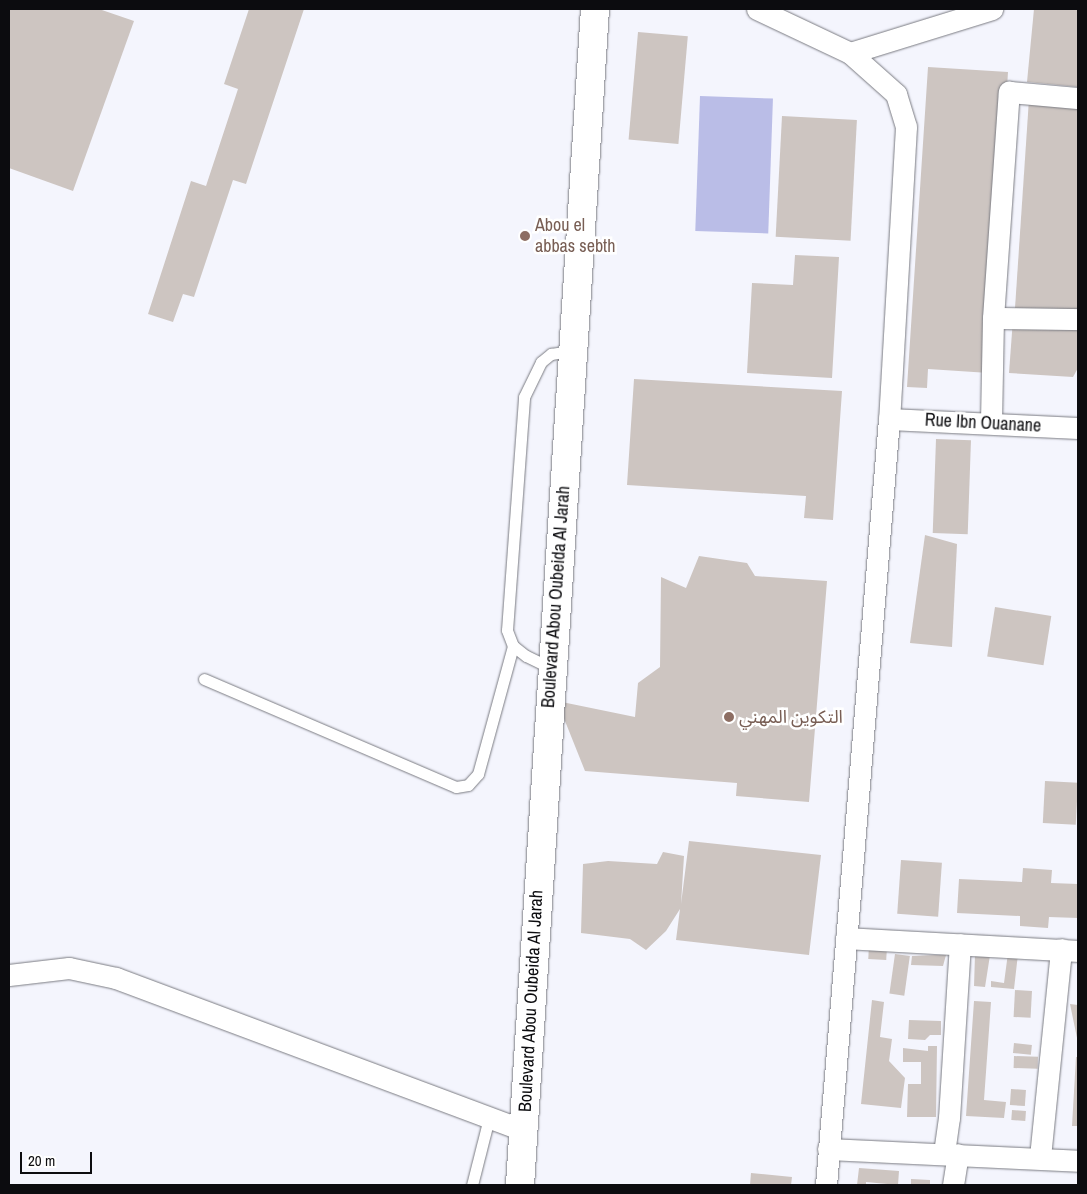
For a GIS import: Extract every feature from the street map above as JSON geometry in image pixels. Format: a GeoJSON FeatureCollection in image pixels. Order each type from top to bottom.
{"type":"FeatureCollection","features":[{"type":"Feature","properties":{"kind":"street","name":"Boulevard Abou Oubeida Al Jarah"},"geometry":{"type":"LineString","coordinates":[[520,1185],[571,351],[595,9]]}},
{"type":"Feature","properties":{"kind":"street"},"geometry":{"type":"LineString","coordinates":[[757,9],[850,53],[896,94],[906,127],[889,419],[826,1185]]}},
{"type":"Feature","properties":{"kind":"street"},"geometry":{"type":"LineString","coordinates":[[850,53],[992,9]]}},
{"type":"Feature","properties":{"kind":"street"},"geometry":{"type":"LineString","coordinates":[[991,422],[993,318],[1009,92],[1078,98]]}},
{"type":"Feature","properties":{"kind":"street"},"geometry":{"type":"LineString","coordinates":[[993,318],[1078,319]]}},
{"type":"Feature","properties":{"kind":"street","name":"Rue Ibn Ouanane"},"geometry":{"type":"LineString","coordinates":[[889,419],[991,422],[1078,428]]}},
{"type":"Feature","properties":{"kind":"street"},"geometry":{"type":"LineString","coordinates":[[846,938],[1070,950],[1040,1157]]}},
{"type":"Feature","properties":{"kind":"street"},"geometry":{"type":"LineString","coordinates":[[954,1185],[949,1118],[960,944]]}},
{"type":"Feature","properties":{"kind":"street"},"geometry":{"type":"LineString","coordinates":[[9,975],[69,968],[116,978],[523,1130]]}},
{"type":"Feature","properties":{"kind":"street"},"geometry":{"type":"LineString","coordinates":[[828,1149],[1040,1157],[1078,1161]]}},
{"type":"Feature","properties":{"kind":"lane"},"geometry":{"type":"LineString","coordinates":[[551,668],[526,656],[513,646],[506,630],[524,397],[531,376],[541,362],[551,354],[571,351]]}},
{"type":"Feature","properties":{"kind":"lane"},"geometry":{"type":"LineString","coordinates":[[204,679],[456,787],[468,785],[478,774],[513,646]]}},
{"type":"Feature","properties":{"kind":"lane"},"geometry":{"type":"LineString","coordinates":[[472,1185],[489,1118]]}},
{"type":"Feature","properties":{"kind":"shaded area"},"geometry":{"type":"Polygon","coordinates":[[[700,96],[773,99],[768,233],[695,231],[700,96]]]}},
{"type":"Feature","properties":{"kind":"building"},"geometry":{"type":"Polygon","coordinates":[[[9,9],[99,9],[134,21],[73,191],[9,168],[9,9]]]}},
{"type":"Feature","properties":{"kind":"building"},"geometry":{"type":"Polygon","coordinates":[[[249,9],[304,9],[246,184],[233,180],[194,297],[183,294],[173,322],[148,314],[191,181],[206,186],[238,89],[224,84],[249,9]]]}},
{"type":"Feature","properties":{"kind":"building"},"geometry":{"type":"Polygon","coordinates":[[[1034,9],[1078,9],[1078,87],[1027,82],[1034,9]]]}},
{"type":"Feature","properties":{"kind":"building"},"geometry":{"type":"Polygon","coordinates":[[[638,32],[688,36],[678,144],[629,140],[638,32]]]}},
{"type":"Feature","properties":{"kind":"building"},"geometry":{"type":"Polygon","coordinates":[[[928,67],[1008,72],[989,373],[928,369],[927,388],[907,387],[928,67]]]}},
{"type":"Feature","properties":{"kind":"building"},"geometry":{"type":"Polygon","coordinates":[[[1029,99],[1078,102],[1078,312],[1015,308],[1029,99]]]}},
{"type":"Feature","properties":{"kind":"building"},"geometry":{"type":"Polygon","coordinates":[[[782,116],[857,120],[851,241],[776,237],[782,116]]]}},
{"type":"Feature","properties":{"kind":"building"},"geometry":{"type":"Polygon","coordinates":[[[795,255],[839,257],[832,378],[747,373],[752,283],[793,285],[795,255]]]}},
{"type":"Feature","properties":{"kind":"building"},"geometry":{"type":"Polygon","coordinates":[[[1013,319],[1078,323],[1078,368],[1073,377],[1009,373],[1013,319]]]}},
{"type":"Feature","properties":{"kind":"building"},"geometry":{"type":"Polygon","coordinates":[[[634,379],[842,391],[833,520],[804,518],[806,496],[627,485],[634,379]]]}},
{"type":"Feature","properties":{"kind":"building"},"geometry":{"type":"Polygon","coordinates":[[[936,439],[971,440],[968,534],[933,533],[936,439]]]}},
{"type":"Feature","properties":{"kind":"building"},"geometry":{"type":"Polygon","coordinates":[[[925,535],[957,544],[952,647],[910,643],[925,535]]]}},
{"type":"Feature","properties":{"kind":"building"},"geometry":{"type":"Polygon","coordinates":[[[699,556],[747,563],[755,576],[827,581],[809,802],[736,796],[737,783],[585,771],[557,701],[635,717],[638,683],[660,667],[661,577],[686,588],[699,556]]]}},
{"type":"Feature","properties":{"kind":"building"},"geometry":{"type":"Polygon","coordinates":[[[995,607],[1051,616],[1043,665],[987,656],[995,607]]]}},
{"type":"Feature","properties":{"kind":"building"},"geometry":{"type":"Polygon","coordinates":[[[1045,781],[1078,783],[1076,825],[1043,823],[1045,781]]]}},
{"type":"Feature","properties":{"kind":"building"},"geometry":{"type":"Polygon","coordinates":[[[689,841],[821,855],[809,955],[676,940],[680,909],[666,931],[646,950],[630,939],[581,933],[583,864],[608,861],[657,864],[663,852],[684,856],[681,904],[689,841]]]}},
{"type":"Feature","properties":{"kind":"building"},"geometry":{"type":"Polygon","coordinates":[[[901,860],[942,863],[938,917],[897,914],[901,860]]]}},
{"type":"Feature","properties":{"kind":"building"},"geometry":{"type":"Polygon","coordinates":[[[1023,868],[1052,870],[1051,883],[1078,884],[1078,918],[1049,917],[1048,928],[1020,926],[1020,916],[957,913],[959,879],[1022,882],[1023,868]]]}},
{"type":"Feature","properties":{"kind":"building"},"geometry":{"type":"Polygon","coordinates":[[[869,945],[887,946],[886,960],[868,959],[869,945]]]}},
{"type":"Feature","properties":{"kind":"building"},"geometry":{"type":"Polygon","coordinates":[[[1008,953],[1018,954],[1014,989],[991,987],[991,981],[1004,983],[1008,953]]]}},
{"type":"Feature","properties":{"kind":"building"},"geometry":{"type":"Polygon","coordinates":[[[895,954],[910,956],[904,996],[889,994],[895,954]]]}},
{"type":"Feature","properties":{"kind":"building"},"geometry":{"type":"Polygon","coordinates":[[[946,955],[943,966],[911,965],[912,956],[946,955]]]}},
{"type":"Feature","properties":{"kind":"building"},"geometry":{"type":"Polygon","coordinates":[[[975,955],[990,955],[985,987],[974,986],[975,955]]]}},
{"type":"Feature","properties":{"kind":"building"},"geometry":{"type":"Polygon","coordinates":[[[1015,990],[1032,991],[1031,1018],[1014,1017],[1015,990]]]}},
{"type":"Feature","properties":{"kind":"building"},"geometry":{"type":"Polygon","coordinates":[[[872,1000],[884,1002],[880,1037],[892,1039],[889,1061],[905,1078],[901,1108],[861,1104],[872,1000]]]}},
{"type":"Feature","properties":{"kind":"building"},"geometry":{"type":"Polygon","coordinates":[[[974,1001],[991,1002],[984,1100],[1006,1102],[1004,1118],[966,1116],[974,1001]]]}},
{"type":"Feature","properties":{"kind":"building"},"geometry":{"type":"Polygon","coordinates":[[[1070,1004],[1078,1005],[1078,1038],[1077,1038],[1070,1004]]]}},
{"type":"Feature","properties":{"kind":"building"},"geometry":{"type":"Polygon","coordinates":[[[909,1020],[941,1021],[941,1035],[930,1035],[925,1040],[908,1039],[909,1020]]]}},
{"type":"Feature","properties":{"kind":"building"},"geometry":{"type":"Polygon","coordinates":[[[1014,1043],[1032,1045],[1031,1055],[1013,1053],[1014,1043]]]}},
{"type":"Feature","properties":{"kind":"building"},"geometry":{"type":"Polygon","coordinates":[[[928,1046],[937,1046],[936,1117],[907,1117],[908,1084],[921,1084],[921,1062],[903,1062],[903,1048],[928,1051],[928,1046]]]}},
{"type":"Feature","properties":{"kind":"building"},"geometry":{"type":"Polygon","coordinates":[[[1014,1056],[1038,1057],[1038,1069],[1014,1068],[1014,1056]]]}},
{"type":"Feature","properties":{"kind":"building"},"geometry":{"type":"Polygon","coordinates":[[[1076,1057],[1078,1057],[1078,1126],[1072,1126],[1076,1057]]]}},
{"type":"Feature","properties":{"kind":"building"},"geometry":{"type":"Polygon","coordinates":[[[1011,1089],[1026,1090],[1025,1106],[1010,1105],[1011,1089]]]}},
{"type":"Feature","properties":{"kind":"building"},"geometry":{"type":"Polygon","coordinates":[[[1012,1110],[1026,1111],[1025,1121],[1011,1120],[1012,1110]]]}},
{"type":"Feature","properties":{"kind":"building"},"geometry":{"type":"Polygon","coordinates":[[[859,1168],[899,1171],[898,1185],[866,1182],[866,1185],[857,1185],[859,1168]]]}},
{"type":"Feature","properties":{"kind":"building"},"geometry":{"type":"Polygon","coordinates":[[[751,1173],[792,1177],[791,1185],[750,1185],[751,1173]]]}},
{"type":"Feature","properties":{"kind":"building"},"geometry":{"type":"Polygon","coordinates":[[[911,1179],[930,1180],[930,1185],[911,1185],[911,1179]]]}},
{"type":"Feature","properties":{"kind":"place","name":"Abou el abbas sebth"},"geometry":{"type":"Point","coordinates":[525,236]}},
{"type":"Feature","properties":{"kind":"place","name":"التكوين المهني"},"geometry":{"type":"Point","coordinates":[729,717]}}]}
